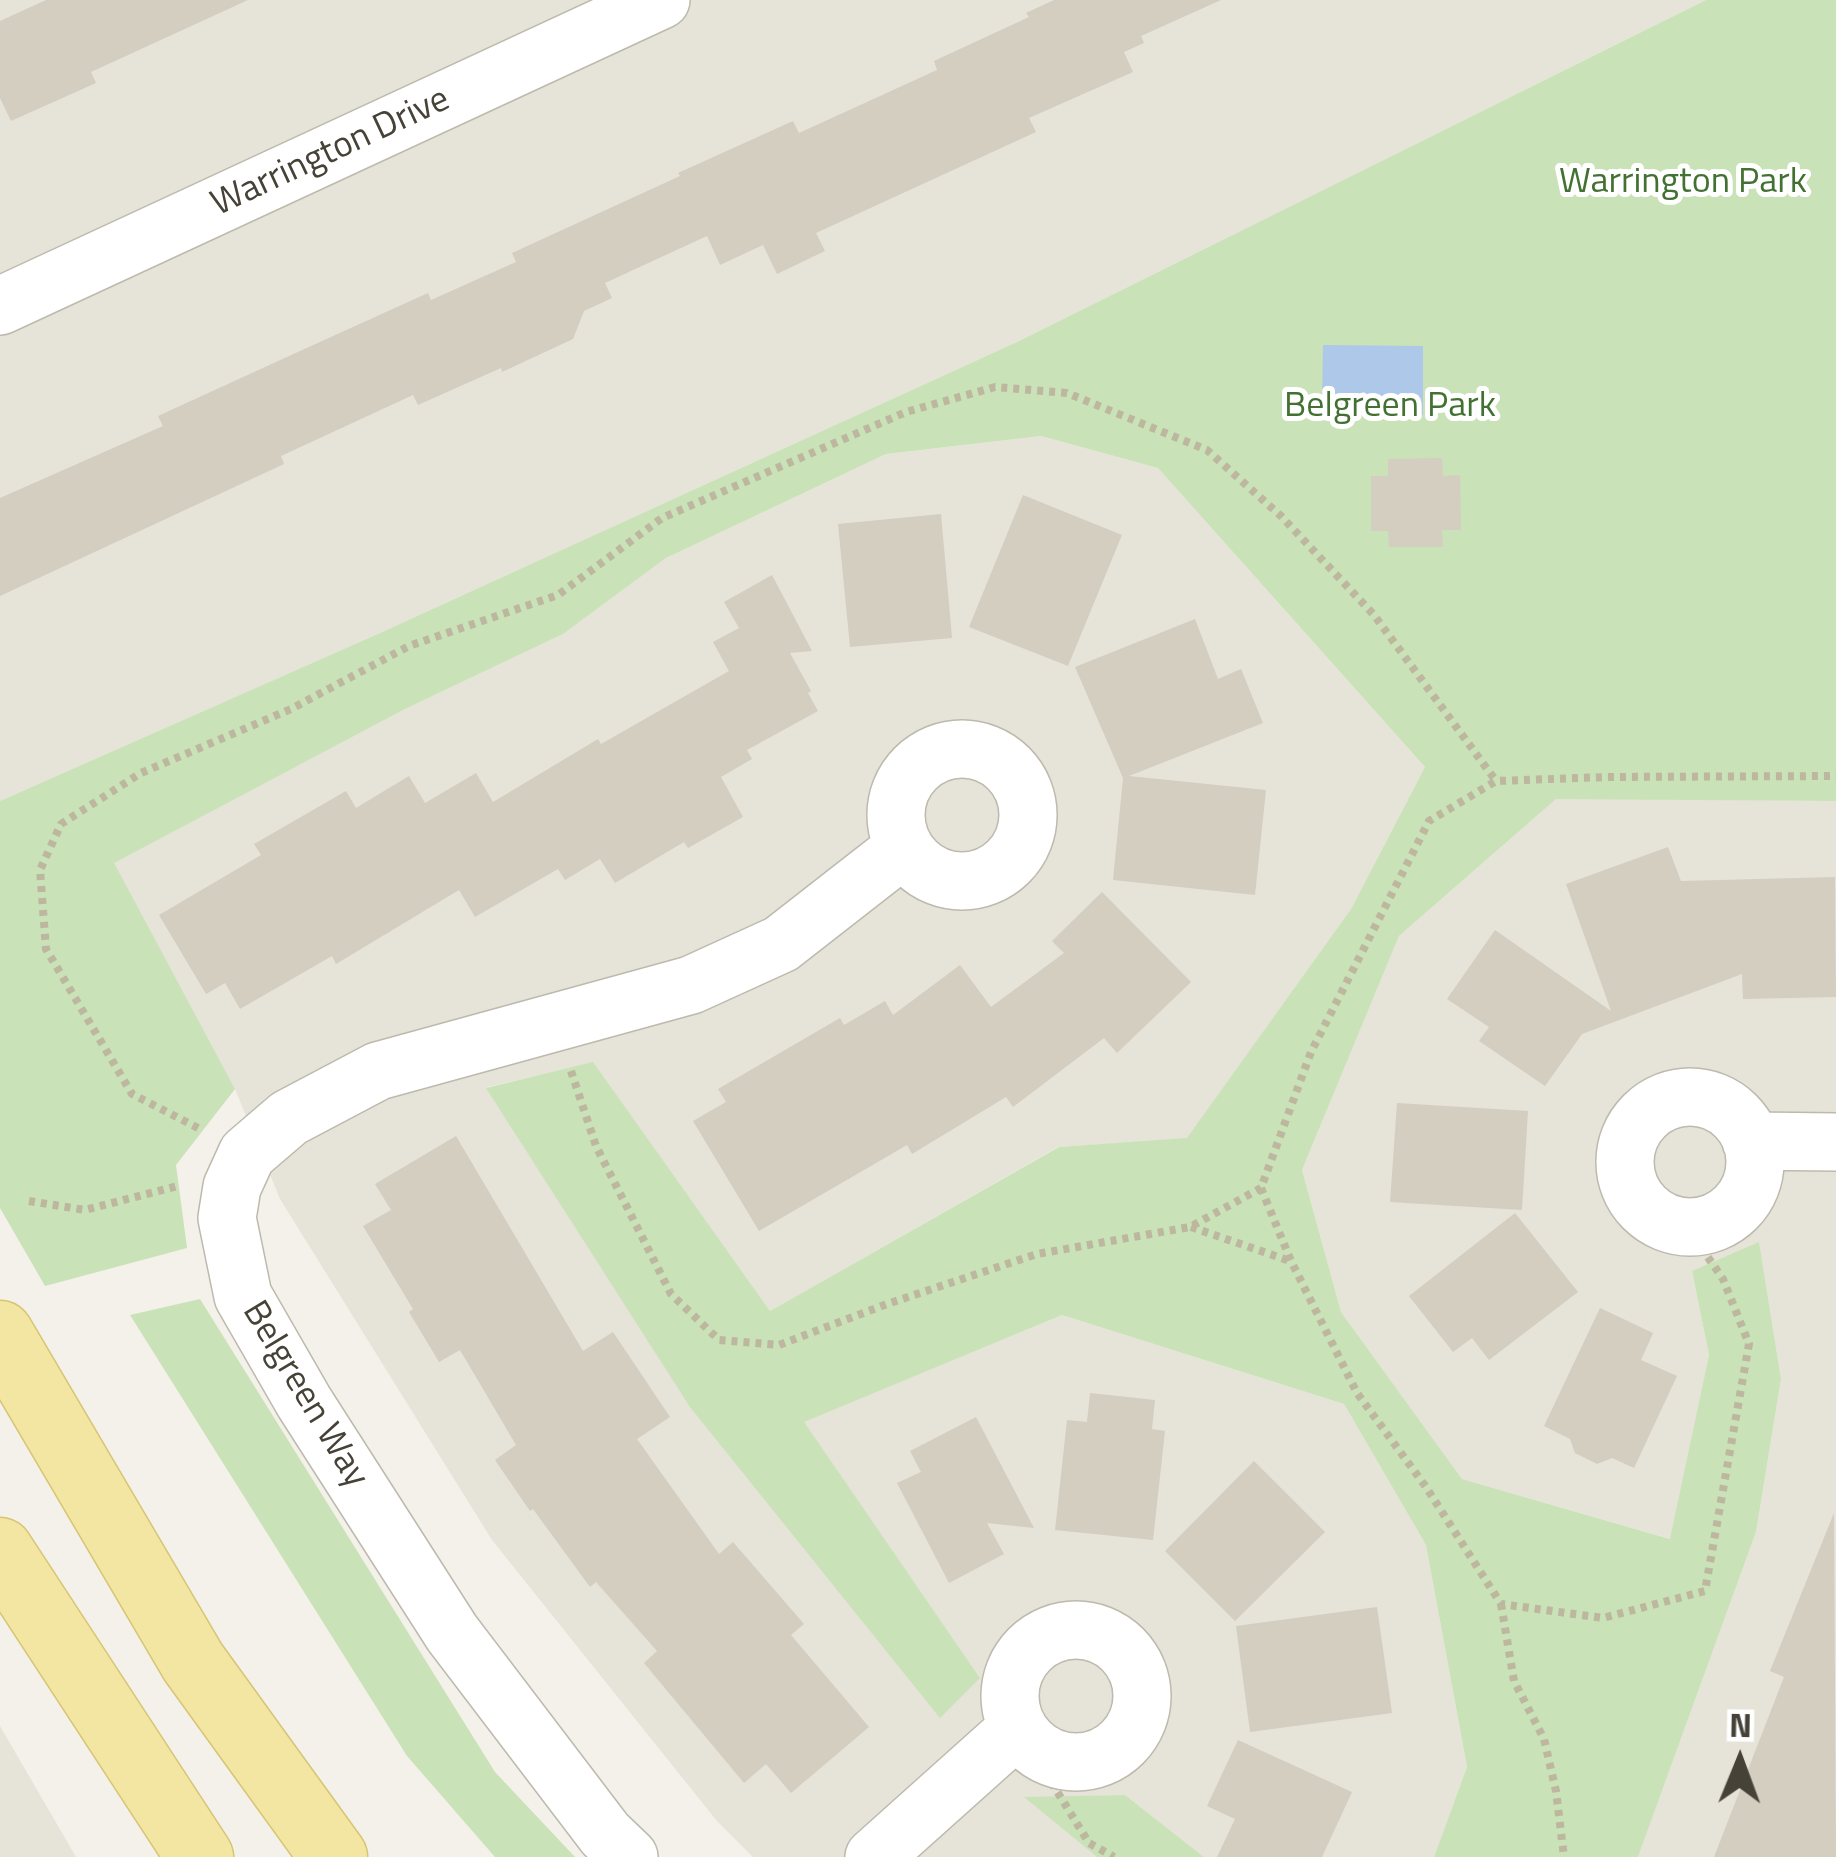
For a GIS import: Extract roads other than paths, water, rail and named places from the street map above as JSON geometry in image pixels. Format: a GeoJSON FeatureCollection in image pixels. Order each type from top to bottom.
{"type":"FeatureCollection","features":[{"type":"Feature","properties":{"kind":"main road"},"geometry":{"type":"LineString","coordinates":[[0,1334],[193,1662],[334,1857]]}},
{"type":"Feature","properties":{"kind":"main road"},"geometry":{"type":"LineString","coordinates":[[0,1551],[200,1857]]}},
{"type":"Feature","properties":{"kind":"street","name":"Warrington Drive"},"geometry":{"type":"LineString","coordinates":[[0,307],[661,0]]}},
{"type":"Feature","properties":{"kind":"street","name":"Belgreen Way"},"geometry":{"type":"LineString","coordinates":[[628,1857],[605,1834],[452,1633],[304,1402],[243,1296],[226,1218],[232,1187],[248,1154],[290,1118],[379,1071],[691,986],[781,944],[904,848]]}},
{"type":"Feature","properties":{"kind":"street"},"geometry":{"type":"LineString","coordinates":[[1704,1098],[1725,1106],[1741,1121],[1751,1141],[1753,1179],[1742,1201],[1709,1224],[1667,1223],[1648,1212],[1632,1193],[1624,1167],[1630,1134],[1648,1112],[1666,1101],[1704,1098]]}},
{"type":"Feature","properties":{"kind":"street"},"geometry":{"type":"LineString","coordinates":[[1751,1141],[1836,1142]]}},
{"type":"Feature","properties":{"kind":"street"},"geometry":{"type":"LineString","coordinates":[[874,1857],[1018,1728]]}},
{"type":"Feature","properties":{"kind":"water"},"geometry":{"type":"Polygon","coordinates":[[[1323,345],[1423,346],[1423,415],[1384,415],[1384,403],[1322,402],[1323,345]]]}},
{"type":"Feature","properties":{"kind":"park label","name":"Warrington Park"},"geometry":{"type":"Point","coordinates":[1683,183]}},
{"type":"Feature","properties":{"kind":"park label","name":"Belgreen Park"},"geometry":{"type":"Point","coordinates":[1390,407]}}]}
